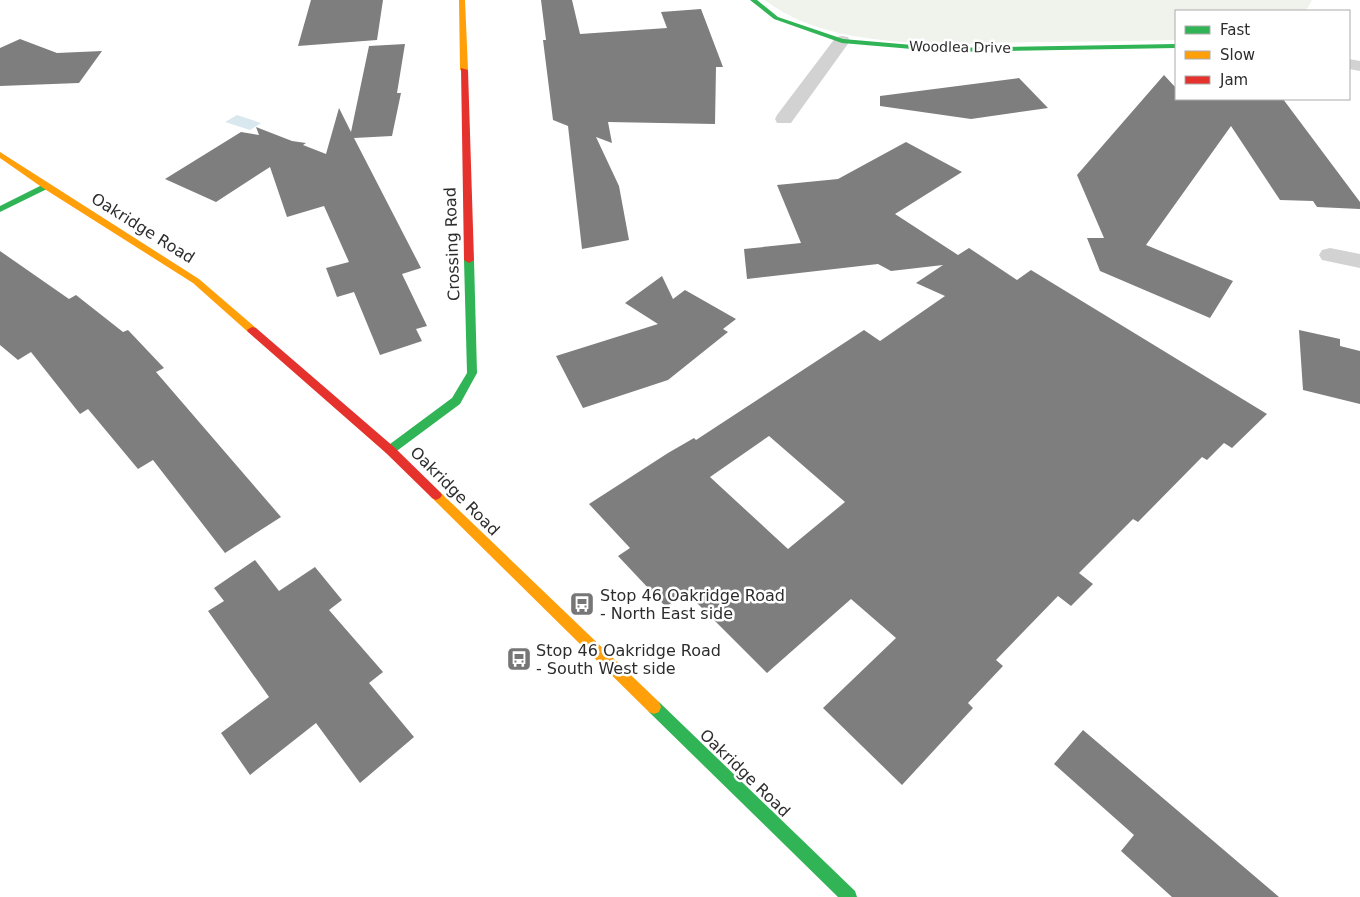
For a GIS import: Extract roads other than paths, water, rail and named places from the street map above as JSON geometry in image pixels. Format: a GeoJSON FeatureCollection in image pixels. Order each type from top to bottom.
{"type":"FeatureCollection","features":[{"type":"Feature","properties":{"kind":"street","name":"Crossing Road"},"geometry":{"type":"LineString","coordinates":[[390,450],[456,401],[472,374],[462,0]]}},
{"type":"Feature","properties":{"kind":"street","name":"Woodlea Drive"},"geometry":{"type":"LineString","coordinates":[[753,0],[776,18],[842,41],[947,50],[1175,46]]}},
{"type":"Feature","properties":{"kind":"street"},"geometry":{"type":"LineString","coordinates":[[784,119],[842,41]]}},
{"type":"Feature","properties":{"kind":"street","name":"Oakridge Road"},"geometry":{"type":"LineString","coordinates":[[0,154],[46,186],[196,281],[390,450],[849,897]]}},
{"type":"Feature","properties":{"kind":"street"},"geometry":{"type":"LineString","coordinates":[[0,209],[46,186]]}},
{"type":"Feature","properties":{"kind":"street"},"geometry":{"type":"LineString","coordinates":[[1330,255],[1360,262]]}},
{"type":"Feature","properties":{"kind":"place","name":"Stop 46 Oakridge Road - North East side"},"geometry":{"type":"Point","coordinates":[582,604]}},
{"type":"Feature","properties":{"kind":"place","name":"Stop 46 Oakridge Road - South West side"},"geometry":{"type":"Point","coordinates":[519,659]}}]}
